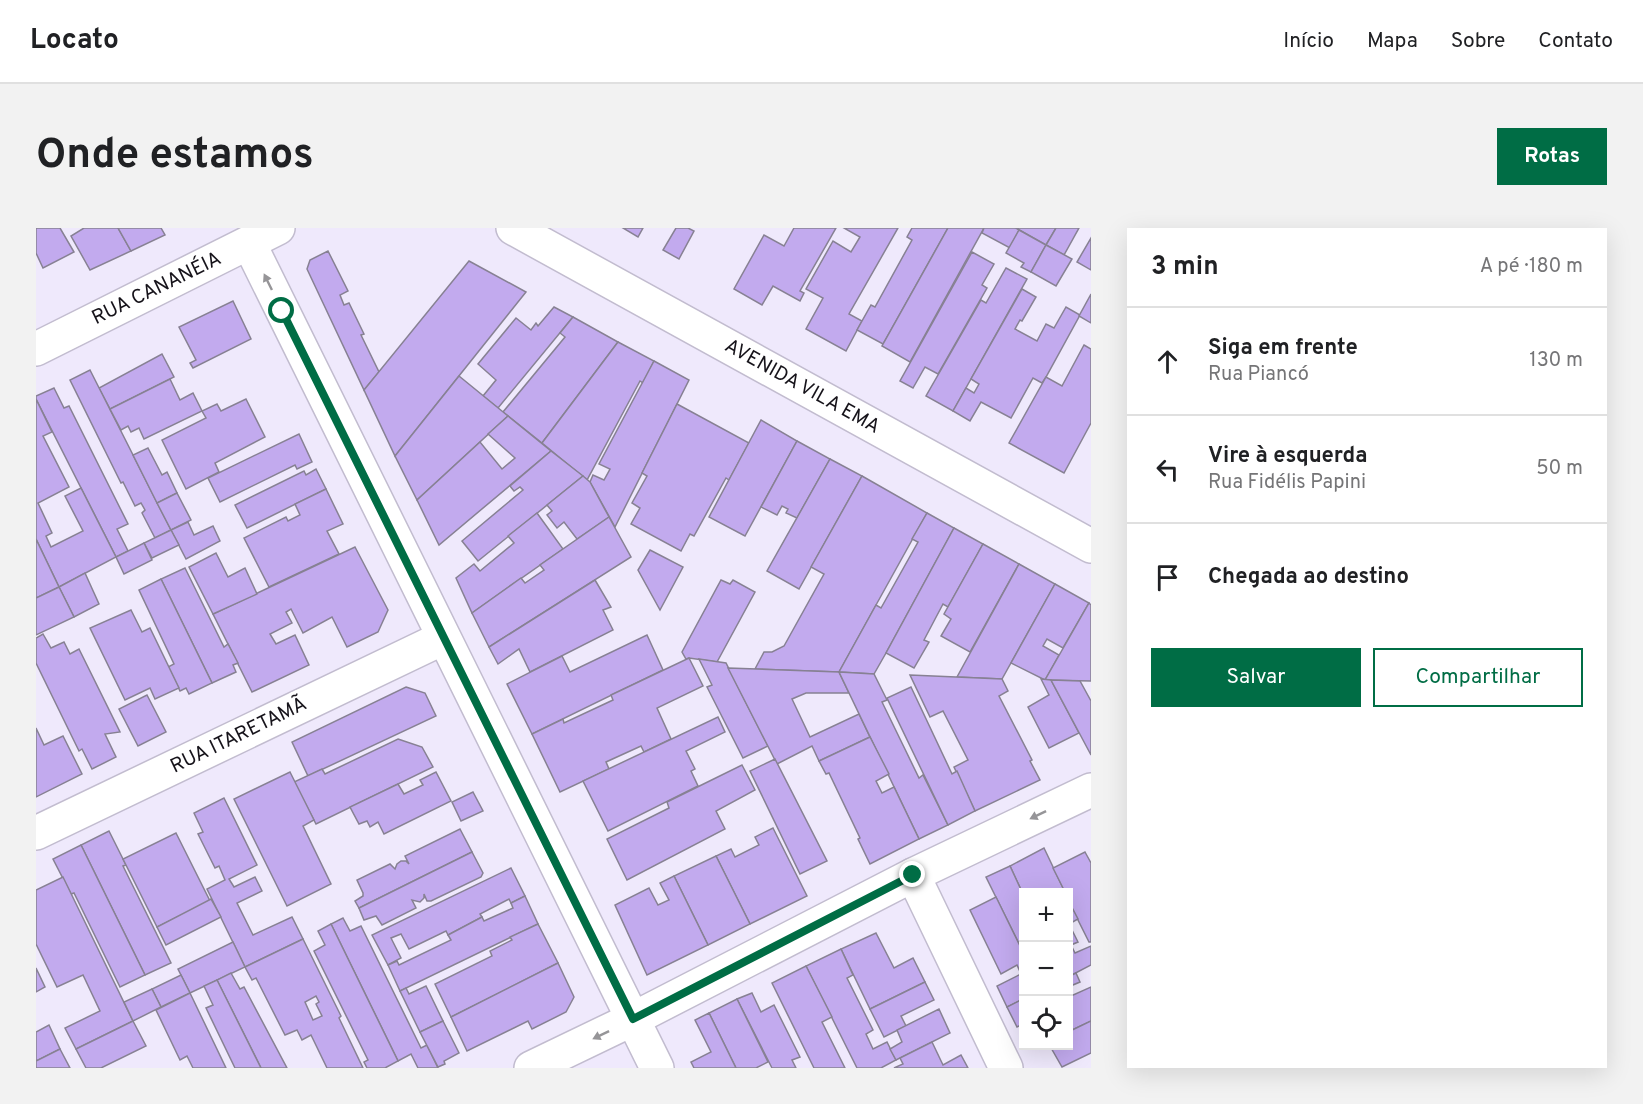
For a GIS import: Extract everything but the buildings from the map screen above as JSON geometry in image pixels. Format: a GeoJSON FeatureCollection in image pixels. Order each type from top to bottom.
{"type":"FeatureCollection","features":[{"type":"Feature","properties":{"kind":"street","name":"RUA CANANÉIA"},"geometry":{"type":"LineString","coordinates":[[36,349],[279,228]]}},
{"type":"Feature","properties":{"kind":"street","name":"AVENIDA VILA EMA"},"geometry":{"type":"LineString","coordinates":[[513,228],[1091,546]]}},
{"type":"Feature","properties":{"kind":"street"},"geometry":{"type":"LineString","coordinates":[[249,243],[657,1068]]}},
{"type":"Feature","properties":{"kind":"street","name":"RUA ITARETAMÃ"},"geometry":{"type":"LineString","coordinates":[[36,833],[443,638]]}},
{"type":"Feature","properties":{"kind":"street"},"geometry":{"type":"LineString","coordinates":[[531,1068],[633,1019],[913,875],[1091,790]]}},
{"type":"Feature","properties":{"kind":"street"},"geometry":{"type":"LineString","coordinates":[[913,875],[1006,1068]]}},
{"type":"Feature","properties":{"kind":"route"},"geometry":{"type":"LineString","coordinates":[[282,311],[633,1019],[913,875]]}}]}
